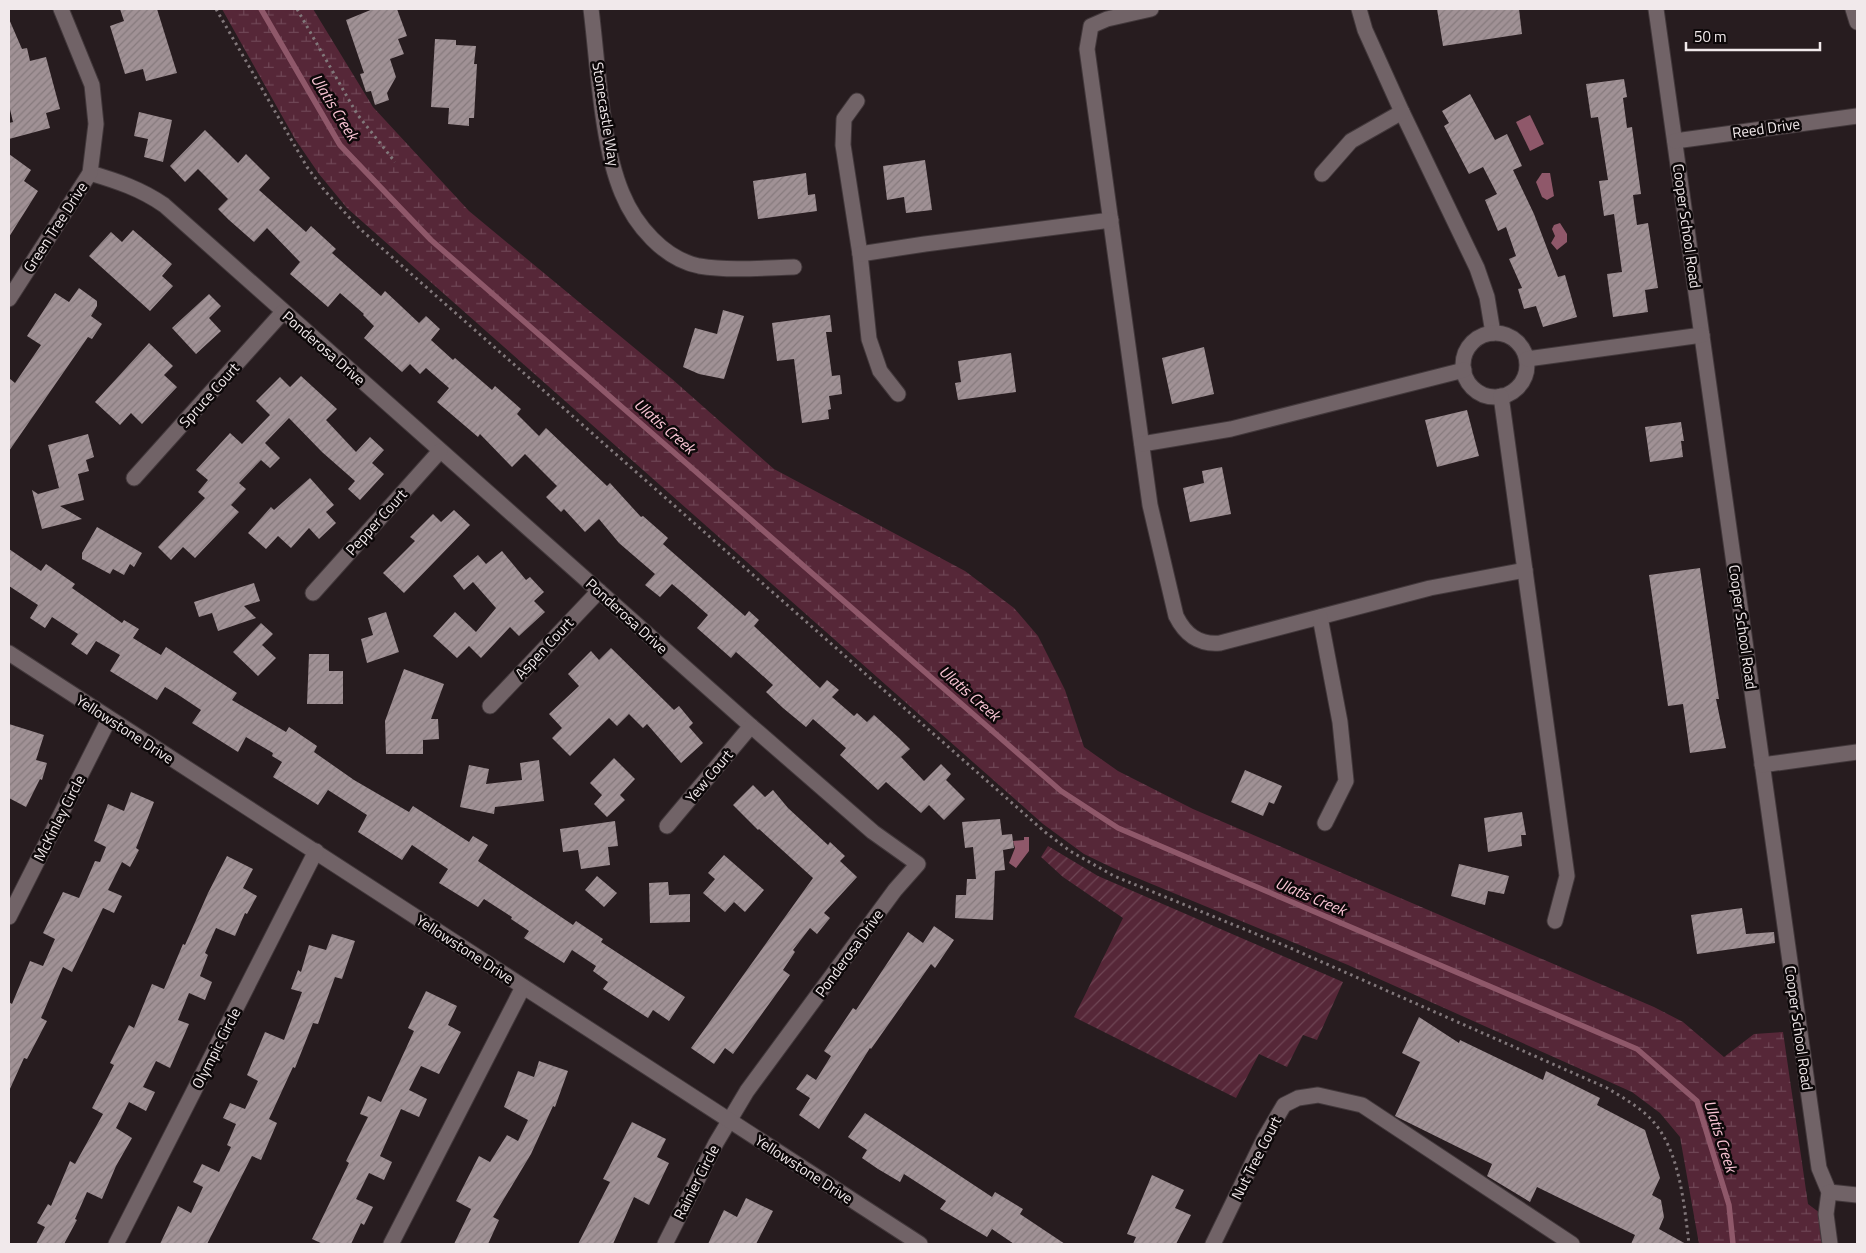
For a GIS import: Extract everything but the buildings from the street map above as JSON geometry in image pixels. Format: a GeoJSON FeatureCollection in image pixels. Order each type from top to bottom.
{"type":"FeatureCollection","features":[{"type":"Feature","properties":{"kind":"street","name":"Green Tree Drive"},"geometry":{"type":"LineString","coordinates":[[9,299],[90,173],[96,124],[92,85],[61,9]]}},
{"type":"Feature","properties":{"kind":"street","name":"Stonecastle Way"},"geometry":{"type":"LineString","coordinates":[[591,9],[608,144],[622,193],[639,224],[666,252],[698,266],[737,269],[794,267]]}},
{"type":"Feature","properties":{"kind":"street"},"geometry":{"type":"LineString","coordinates":[[1151,9],[1107,19],[1091,26],[1087,49],[1150,505],[1176,616],[1189,635],[1197,640],[1210,644],[1220,643],[1430,588],[1525,570]]}},
{"type":"Feature","properties":{"kind":"street"},"geometry":{"type":"LineString","coordinates":[[1359,9],[1365,30],[1402,112],[1477,268],[1487,296],[1493,333]]}},
{"type":"Feature","properties":{"kind":"street","name":"Cooper School Road"},"geometry":{"type":"LineString","coordinates":[[1656,9],[1819,1168],[1829,1192],[1826,1214],[1830,1244]]}},
{"type":"Feature","properties":{"kind":"street"},"geometry":{"type":"LineString","coordinates":[[1853,9],[1857,22]]}},
{"type":"Feature","properties":{"kind":"street"},"geometry":{"type":"LineString","coordinates":[[857,101],[844,118],[843,145],[860,254],[869,339],[880,372],[898,394]]}},
{"type":"Feature","properties":{"kind":"street"},"geometry":{"type":"LineString","coordinates":[[1322,174],[1352,141],[1402,112]]}},
{"type":"Feature","properties":{"kind":"street","name":"Reed Drive"},"geometry":{"type":"LineString","coordinates":[[1675,141],[1857,116]]}},
{"type":"Feature","properties":{"kind":"street","name":"Ponderosa Drive"},"geometry":{"type":"LineString","coordinates":[[90,173],[124,183],[146,193],[164,205],[751,726],[873,832],[918,864],[895,890],[747,1091],[729,1120]]}},
{"type":"Feature","properties":{"kind":"street"},"geometry":{"type":"LineString","coordinates":[[860,254],[1111,220]]}},
{"type":"Feature","properties":{"kind":"street","name":"Spruce Court"},"geometry":{"type":"LineString","coordinates":[[134,478],[283,312]]}},
{"type":"Feature","properties":{"kind":"street"},"geometry":{"type":"LineString","coordinates":[[1493,333],[1508,336],[1517,341],[1526,358],[1526,374],[1519,387],[1500,396],[1481,394],[1467,379],[1464,370],[1467,351],[1472,343],[1480,337],[1493,333]]}},
{"type":"Feature","properties":{"kind":"street"},"geometry":{"type":"LineString","coordinates":[[1526,358],[1702,335]]}},
{"type":"Feature","properties":{"kind":"street"},"geometry":{"type":"LineString","coordinates":[[1142,444],[1231,429],[1464,370]]}},
{"type":"Feature","properties":{"kind":"street"},"geometry":{"type":"LineString","coordinates":[[1500,396],[1567,876],[1555,921]]}},
{"type":"Feature","properties":{"kind":"street","name":"Pepper Court"},"geometry":{"type":"LineString","coordinates":[[313,593],[440,451]]}},
{"type":"Feature","properties":{"kind":"street","name":"Aspen Court"},"geometry":{"type":"LineString","coordinates":[[490,706],[599,591]]}},
{"type":"Feature","properties":{"kind":"street"},"geometry":{"type":"LineString","coordinates":[[1320,617],[1340,722],[1346,781],[1325,823]]}},
{"type":"Feature","properties":{"kind":"street","name":"Yellowstone Drive"},"geometry":{"type":"LineString","coordinates":[[9,653],[920,1244]]}},
{"type":"Feature","properties":{"kind":"street","name":"McKinley Circle"},"geometry":{"type":"LineString","coordinates":[[9,917],[110,719]]}},
{"type":"Feature","properties":{"kind":"street","name":"Yew Court"},"geometry":{"type":"LineString","coordinates":[[667,826],[751,726]]}},
{"type":"Feature","properties":{"kind":"street"},"geometry":{"type":"LineString","coordinates":[[1762,765],[1857,752]]}},
{"type":"Feature","properties":{"kind":"street","name":"Olympic Circle"},"geometry":{"type":"LineString","coordinates":[[116,1244],[316,851]]}},
{"type":"Feature","properties":{"kind":"street"},"geometry":{"type":"LineString","coordinates":[[391,1244],[523,987]]}},
{"type":"Feature","properties":{"kind":"street","name":"Nut Tree Court"},"geometry":{"type":"LineString","coordinates":[[1214,1244],[1264,1139],[1284,1105],[1298,1098],[1318,1095],[1362,1105],[1572,1244]]}},
{"type":"Feature","properties":{"kind":"street","name":"Rainier Circle"},"geometry":{"type":"LineString","coordinates":[[665,1244],[729,1120]]}},
{"type":"Feature","properties":{"kind":"street"},"geometry":{"type":"LineString","coordinates":[[1829,1192],[1857,1195]]}},
{"type":"Feature","properties":{"kind":"path"},"geometry":{"type":"LineString","coordinates":[[216,9],[307,167],[325,191],[359,228],[1045,832],[1070,851],[1114,876],[1288,947],[1607,1088],[1650,1118],[1667,1144],[1678,1181],[1689,1244]]}},
{"type":"Feature","properties":{"kind":"path"},"geometry":{"type":"LineString","coordinates":[[297,9],[357,114],[395,162]]}},
{"type":"Feature","properties":{"kind":"green space"},"geometry":{"type":"Polygon","coordinates":[[[222,9],[313,9],[373,107],[469,211],[672,379],[774,469],[965,571],[1014,608],[1038,636],[1065,690],[1084,747],[1118,771],[1193,809],[1654,1007],[1683,1022],[1724,1057],[1754,1034],[1783,1032],[1808,1204],[1820,1213],[1825,1244],[1699,1244],[1680,1137],[1660,1113],[1632,1092],[1348,965],[1113,868],[1084,854],[1043,824],[347,208],[319,174],[295,139],[222,9]]]}},
{"type":"Feature","properties":{"kind":"green space"},"geometry":{"type":"Polygon","coordinates":[[[1048,846],[1098,876],[1343,982],[1317,1040],[1303,1035],[1287,1067],[1259,1054],[1236,1098],[1074,1017],[1123,918],[1063,877],[1041,857],[1048,846]]]}},
{"type":"Feature","properties":{"kind":"shaded area"},"geometry":{"type":"Polygon","coordinates":[[[1530,115],[1544,144],[1530,151],[1516,122],[1530,115]]]}},
{"type":"Feature","properties":{"kind":"shaded area"},"geometry":{"type":"Polygon","coordinates":[[[1542,173],[1550,173],[1554,196],[1547,200],[1542,197],[1536,182],[1542,173]]]}},
{"type":"Feature","properties":{"kind":"shaded area"},"geometry":{"type":"Polygon","coordinates":[[[1560,223],[1567,234],[1567,242],[1557,250],[1551,243],[1555,236],[1552,229],[1554,225],[1560,223]]]}},
{"type":"Feature","properties":{"kind":"shaded area"},"geometry":{"type":"Polygon","coordinates":[[[1024,837],[1029,837],[1029,851],[1016,868],[1009,863],[1015,848],[1013,841],[1024,840],[1024,837]]]}},
{"type":"Feature","properties":{"kind":"waterway","name":"Ulatis Creek"},"geometry":{"type":"LineString","coordinates":[[261,9],[340,145],[431,240],[1061,791],[1118,828],[1637,1049],[1697,1101],[1729,1205],[1733,1244]]}}]}
